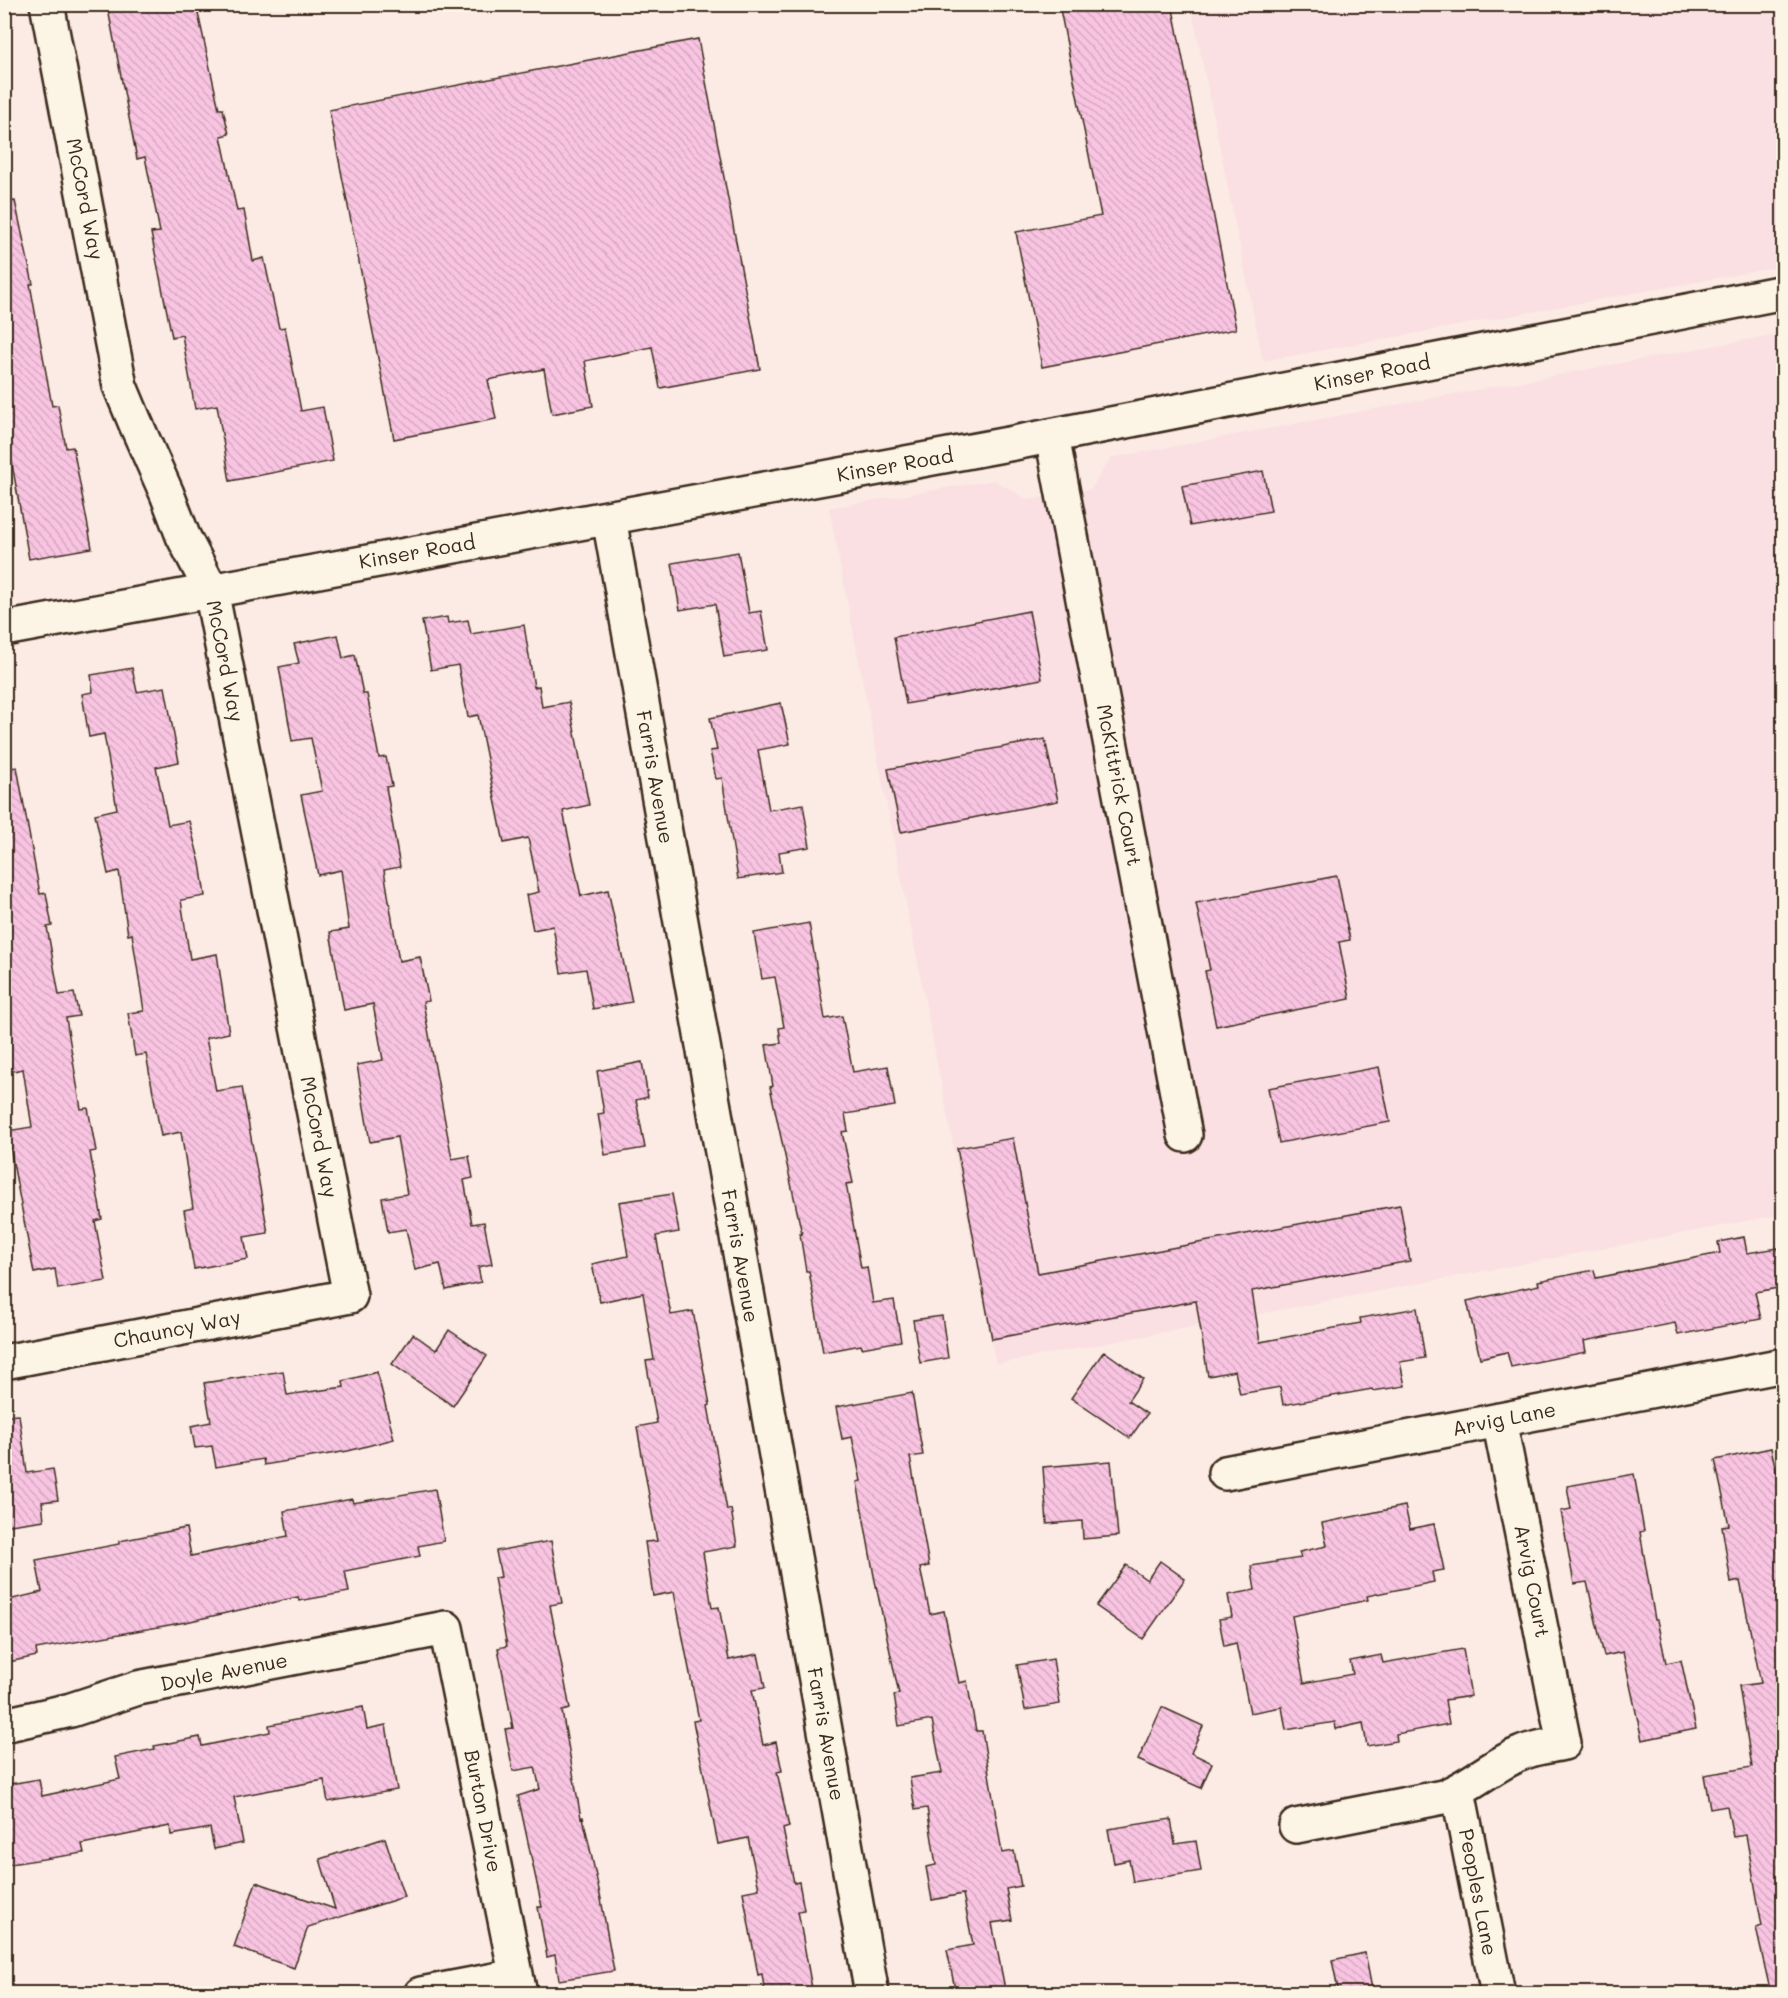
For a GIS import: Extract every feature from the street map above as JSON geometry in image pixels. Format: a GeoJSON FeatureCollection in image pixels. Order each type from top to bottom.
{"type":"FeatureCollection","features":[{"type":"Feature","properties":{"kind":"street","name":"McCord Way"},"geometry":{"type":"LineString","coordinates":[[47,4],[120,386],[183,536],[211,590],[350,1296]]}},
{"type":"Feature","properties":{"kind":"street","name":"Kinser Road"},"geometry":{"type":"LineString","coordinates":[[4,629],[1052,436],[1784,292]]}},
{"type":"Feature","properties":{"kind":"street","name":"McKittrick Court"},"geometry":{"type":"LineString","coordinates":[[1052,436],[1185,1135]]}},
{"type":"Feature","properties":{"kind":"street","name":"Farris Avenue"},"geometry":{"type":"LineString","coordinates":[[609,518],[872,1994]]}},
{"type":"Feature","properties":{"kind":"street","name":"Chauncy Way"},"geometry":{"type":"LineString","coordinates":[[4,1362],[350,1296]]}},
{"type":"Feature","properties":{"kind":"street","name":"Arvig Lane"},"geometry":{"type":"LineString","coordinates":[[1225,1473],[1784,1365]]}},
{"type":"Feature","properties":{"kind":"street","name":"Arvig Court"},"geometry":{"type":"LineString","coordinates":[[1458,1791],[1523,1752],[1564,1743],[1499,1420]]}},
{"type":"Feature","properties":{"kind":"street","name":"Doyle Avenue"},"geometry":{"type":"LineString","coordinates":[[4,1725],[71,1710],[138,1688],[446,1628]]}},
{"type":"Feature","properties":{"kind":"street","name":"Burton Drive"},"geometry":{"type":"LineString","coordinates":[[446,1628],[518,1985]]}},
{"type":"Feature","properties":{"kind":"street"},"geometry":{"type":"LineString","coordinates":[[1296,1826],[1443,1797],[1458,1791]]}},
{"type":"Feature","properties":{"kind":"street","name":"Peoples Lane"},"geometry":{"type":"LineString","coordinates":[[1458,1791],[1498,1994]]}},
{"type":"Feature","properties":{"kind":"street"},"geometry":{"type":"LineString","coordinates":[[421,1994],[518,1985]]}},
{"type":"Feature","properties":{"kind":"shaded area"},"geometry":{"type":"Polygon","coordinates":[[[1191,5],[1783,5],[1783,266],[1263,361],[1191,5]]]}},
{"type":"Feature","properties":{"kind":"shaded area"},"geometry":{"type":"Polygon","coordinates":[[[1783,333],[1783,1214],[996,1364],[829,508],[994,480],[1028,500],[1091,489],[1111,458],[1783,333]]]}},
{"type":"Feature","properties":{"kind":"building"},"geometry":{"type":"Polygon","coordinates":[[[107,4],[196,4],[219,109],[223,109],[229,134],[221,136],[237,211],[244,210],[253,261],[264,258],[279,328],[285,327],[301,411],[323,407],[333,461],[230,481],[217,405],[195,409],[182,335],[172,337],[151,233],[160,232],[145,157],[137,159],[107,4]]]}},
{"type":"Feature","properties":{"kind":"building"},"geometry":{"type":"Polygon","coordinates":[[[1059,4],[1172,4],[1236,329],[1042,367],[1016,232],[1101,216],[1059,4]]]}},
{"type":"Feature","properties":{"kind":"building"},"geometry":{"type":"Polygon","coordinates":[[[698,39],[760,369],[660,388],[652,347],[585,361],[593,406],[552,414],[544,369],[488,380],[496,419],[394,439],[329,110],[698,39]]]}},
{"type":"Feature","properties":{"kind":"building"},"geometry":{"type":"Polygon","coordinates":[[[15,201],[33,284],[30,284],[52,406],[58,405],[66,448],[73,447],[92,548],[29,559],[9,447],[4,448],[4,202],[15,201]]]}},
{"type":"Feature","properties":{"kind":"building"},"geometry":{"type":"Polygon","coordinates":[[[1263,471],[1271,511],[1190,526],[1182,486],[1263,471]]]}},
{"type":"Feature","properties":{"kind":"building"},"geometry":{"type":"Polygon","coordinates":[[[738,552],[749,613],[761,611],[768,650],[724,657],[715,604],[680,610],[672,563],[738,552]]]}},
{"type":"Feature","properties":{"kind":"building"},"geometry":{"type":"Polygon","coordinates":[[[1029,611],[1042,679],[906,704],[894,637],[1029,611]]]}},
{"type":"Feature","properties":{"kind":"building"},"geometry":{"type":"Polygon","coordinates":[[[447,617],[448,623],[468,620],[471,634],[524,625],[534,687],[539,686],[542,707],[569,702],[589,805],[563,811],[581,896],[608,890],[632,1002],[593,1009],[586,969],[561,973],[553,926],[533,930],[526,895],[539,892],[528,838],[504,843],[478,715],[468,717],[458,665],[431,670],[422,621],[447,617]]]}},
{"type":"Feature","properties":{"kind":"building"},"geometry":{"type":"Polygon","coordinates":[[[338,635],[343,658],[355,655],[363,694],[367,694],[379,758],[386,757],[392,786],[386,787],[400,867],[384,870],[399,961],[420,957],[429,1001],[423,1002],[452,1159],[469,1156],[473,1178],[464,1180],[472,1224],[484,1222],[492,1264],[478,1267],[481,1282],[446,1290],[440,1264],[415,1270],[406,1229],[388,1232],[382,1198],[407,1194],[397,1137],[370,1142],[357,1065],[383,1060],[373,1004],[344,1010],[330,932],[349,929],[341,870],[318,875],[301,795],[322,791],[311,738],[292,741],[279,667],[299,663],[294,644],[338,635]]]}},
{"type":"Feature","properties":{"kind":"building"},"geometry":{"type":"Polygon","coordinates":[[[132,668],[137,692],[165,687],[179,762],[156,767],[168,825],[189,821],[200,863],[205,896],[181,900],[190,959],[217,954],[229,1033],[206,1038],[216,1091],[242,1087],[268,1233],[244,1237],[248,1259],[194,1269],[184,1210],[193,1208],[181,1132],[161,1136],[146,1054],[135,1056],[128,1013],[144,1011],[132,934],[128,935],[119,871],[108,874],[95,814],[117,809],[104,734],[89,737],[82,694],[93,692],[91,675],[132,668]]]}},
{"type":"Feature","properties":{"kind":"building"},"geometry":{"type":"Polygon","coordinates":[[[781,703],[790,744],[758,750],[769,810],[803,804],[810,847],[779,852],[782,872],[738,879],[722,778],[716,779],[710,751],[717,750],[710,718],[781,703]]]}},
{"type":"Feature","properties":{"kind":"building"},"geometry":{"type":"Polygon","coordinates":[[[1045,739],[1058,801],[901,832],[888,769],[1045,739]]]}},
{"type":"Feature","properties":{"kind":"building"},"geometry":{"type":"Polygon","coordinates":[[[17,767],[40,894],[46,893],[52,926],[47,927],[59,995],[74,993],[79,1016],[66,1018],[81,1109],[88,1108],[96,1151],[90,1152],[102,1219],[95,1221],[106,1281],[58,1289],[55,1269],[34,1273],[7,1131],[32,1127],[23,1069],[4,1073],[4,769],[17,767]]]}},
{"type":"Feature","properties":{"kind":"building"},"geometry":{"type":"Polygon","coordinates":[[[1337,876],[1350,940],[1339,942],[1350,999],[1216,1026],[1205,971],[1210,970],[1196,903],[1337,876]]]}},
{"type":"Feature","properties":{"kind":"building"},"geometry":{"type":"Polygon","coordinates":[[[809,923],[825,1019],[842,1016],[853,1072],[888,1066],[895,1106],[845,1114],[848,1131],[842,1132],[853,1183],[846,1184],[861,1268],[867,1267],[873,1303],[894,1300],[901,1341],[823,1352],[809,1271],[806,1271],[800,1234],[802,1234],[770,1087],[773,1086],[766,1045],[781,1043],[779,1028],[784,1027],[775,977],[762,979],[754,933],[809,923]]]}},
{"type":"Feature","properties":{"kind":"building"},"geometry":{"type":"Polygon","coordinates":[[[642,1062],[648,1097],[636,1100],[645,1148],[605,1155],[598,1114],[604,1113],[597,1071],[642,1062]]]}},
{"type":"Feature","properties":{"kind":"building"},"geometry":{"type":"Polygon","coordinates":[[[1379,1067],[1390,1122],[1279,1143],[1268,1088],[1379,1067]]]}},
{"type":"Feature","properties":{"kind":"building"},"geometry":{"type":"Polygon","coordinates":[[[1013,1138],[1038,1273],[1400,1205],[1410,1261],[1252,1291],[1260,1342],[1361,1323],[1360,1318],[1417,1308],[1425,1358],[1400,1362],[1405,1386],[1373,1391],[1372,1389],[1283,1405],[1280,1387],[1240,1394],[1235,1371],[1208,1376],[1196,1301],[992,1339],[957,1148],[1013,1138]]]}},
{"type":"Feature","properties":{"kind":"building"},"geometry":{"type":"Polygon","coordinates":[[[672,1194],[679,1232],[656,1236],[671,1315],[693,1311],[727,1510],[731,1509],[737,1546],[703,1552],[712,1608],[719,1607],[729,1660],[758,1654],[765,1688],[752,1690],[763,1745],[776,1742],[782,1771],[777,1772],[789,1827],[783,1829],[794,1883],[799,1882],[804,1910],[798,1911],[813,1994],[765,1994],[762,1974],[758,1975],[743,1892],[759,1889],[748,1838],[718,1844],[693,1721],[699,1720],[674,1592],[653,1596],[645,1542],[657,1541],[637,1427],[657,1423],[646,1361],[654,1360],[643,1293],[600,1302],[592,1264],[628,1256],[619,1202],[672,1194]]]}},
{"type":"Feature","properties":{"kind":"building"},"geometry":{"type":"Polygon","coordinates":[[[1744,1237],[1747,1253],[1778,1248],[1780,1257],[1784,1257],[1784,1287],[1755,1292],[1761,1319],[1678,1335],[1675,1323],[1584,1341],[1586,1352],[1511,1367],[1507,1352],[1480,1358],[1467,1301],[1539,1285],[1538,1281],[1594,1270],[1596,1278],[1720,1253],[1718,1242],[1744,1237]]]}},
{"type":"Feature","properties":{"kind":"building"},"geometry":{"type":"Polygon","coordinates":[[[942,1316],[948,1358],[920,1363],[913,1320],[942,1316]]]}},
{"type":"Feature","properties":{"kind":"building"},"geometry":{"type":"Polygon","coordinates":[[[449,1330],[487,1356],[453,1406],[392,1364],[413,1334],[436,1350],[449,1330]]]}},
{"type":"Feature","properties":{"kind":"building"},"geometry":{"type":"Polygon","coordinates":[[[1104,1351],[1143,1379],[1128,1401],[1147,1414],[1130,1438],[1071,1398],[1104,1351]]]}},
{"type":"Feature","properties":{"kind":"building"},"geometry":{"type":"Polygon","coordinates":[[[283,1371],[287,1395],[344,1387],[343,1381],[377,1372],[394,1439],[348,1451],[264,1465],[263,1459],[216,1467],[212,1446],[195,1448],[191,1426],[211,1422],[204,1383],[283,1371]]]}},
{"type":"Feature","properties":{"kind":"building"},"geometry":{"type":"Polygon","coordinates":[[[912,1393],[923,1455],[910,1457],[929,1566],[920,1568],[930,1614],[944,1611],[959,1683],[967,1681],[976,1731],[982,1731],[1002,1853],[1014,1851],[1021,1886],[1006,1889],[1012,1920],[992,1923],[1006,1994],[956,1994],[947,1950],[973,1945],[963,1894],[932,1900],[926,1867],[936,1865],[927,1808],[915,1810],[910,1778],[942,1773],[932,1720],[899,1726],[894,1695],[899,1694],[857,1482],[861,1481],[852,1437],[842,1439],[836,1407],[912,1393]]]}},
{"type":"Feature","properties":{"kind":"building"},"geometry":{"type":"Polygon","coordinates":[[[19,1415],[27,1473],[53,1469],[58,1500],[42,1502],[44,1520],[4,1526],[4,1416],[19,1415]]]}},
{"type":"Feature","properties":{"kind":"building"},"geometry":{"type":"Polygon","coordinates":[[[1771,1448],[1777,1475],[1784,1474],[1784,1994],[1771,1994],[1756,1928],[1762,1926],[1746,1835],[1733,1837],[1727,1806],[1710,1809],[1704,1775],[1752,1767],[1739,1686],[1761,1683],[1740,1581],[1731,1583],[1722,1526],[1729,1525],[1715,1460],[1771,1448]]]}},
{"type":"Feature","properties":{"kind":"building"},"geometry":{"type":"Polygon","coordinates":[[[1111,1461],[1118,1536],[1083,1539],[1082,1521],[1047,1524],[1043,1467],[1111,1461]]]}},
{"type":"Feature","properties":{"kind":"building"},"geometry":{"type":"Polygon","coordinates":[[[1634,1474],[1644,1531],[1640,1532],[1655,1620],[1657,1620],[1666,1663],[1681,1660],[1696,1729],[1642,1740],[1623,1652],[1604,1656],[1587,1582],[1574,1584],[1561,1511],[1571,1509],[1567,1486],[1634,1474]]]}},
{"type":"Feature","properties":{"kind":"building"},"geometry":{"type":"Polygon","coordinates":[[[435,1489],[444,1541],[418,1546],[420,1556],[345,1571],[349,1592],[299,1601],[298,1597],[186,1622],[36,1649],[37,1656],[4,1663],[4,1601],[42,1592],[36,1560],[186,1528],[191,1556],[288,1536],[284,1511],[352,1499],[353,1503],[435,1489]]]}},
{"type":"Feature","properties":{"kind":"building"},"geometry":{"type":"Polygon","coordinates":[[[1405,1506],[1410,1529],[1434,1524],[1444,1570],[1432,1572],[1434,1582],[1367,1596],[1368,1600],[1292,1616],[1304,1683],[1353,1674],[1350,1661],[1381,1655],[1383,1663],[1463,1649],[1471,1696],[1445,1700],[1449,1724],[1396,1734],[1397,1741],[1367,1746],[1363,1723],[1336,1729],[1335,1722],[1286,1730],[1282,1707],[1250,1713],[1236,1643],[1224,1646],[1219,1619],[1232,1617],[1228,1595],[1255,1590],[1251,1566],[1301,1558],[1299,1552],[1327,1546],[1322,1523],[1405,1506]]]}},
{"type":"Feature","properties":{"kind":"building"},"geometry":{"type":"Polygon","coordinates":[[[551,1541],[562,1603],[550,1605],[570,1709],[562,1711],[581,1818],[583,1817],[601,1899],[614,1971],[559,1980],[555,1955],[547,1957],[538,1907],[542,1907],[518,1796],[540,1789],[535,1767],[513,1771],[505,1729],[513,1728],[498,1648],[507,1646],[494,1578],[501,1577],[496,1551],[551,1541]]]}},
{"type":"Feature","properties":{"kind":"building"},"geometry":{"type":"Polygon","coordinates":[[[1160,1561],[1185,1579],[1143,1639],[1096,1606],[1126,1565],[1147,1580],[1160,1561]]]}},
{"type":"Feature","properties":{"kind":"building"},"geometry":{"type":"Polygon","coordinates":[[[1053,1659],[1060,1704],[1025,1710],[1017,1665],[1053,1659]]]}},
{"type":"Feature","properties":{"kind":"building"},"geometry":{"type":"Polygon","coordinates":[[[363,1707],[367,1729],[386,1725],[397,1790],[328,1802],[324,1780],[234,1797],[243,1843],[214,1849],[210,1828],[171,1835],[170,1826],[82,1844],[84,1853],[4,1865],[4,1785],[39,1779],[42,1796],[120,1779],[115,1757],[155,1749],[154,1746],[200,1737],[202,1746],[270,1732],[269,1725],[363,1707]]]}},
{"type":"Feature","properties":{"kind":"building"},"geometry":{"type":"Polygon","coordinates":[[[1162,1707],[1203,1726],[1191,1753],[1212,1763],[1201,1788],[1138,1760],[1162,1707]]]}},
{"type":"Feature","properties":{"kind":"building"},"geometry":{"type":"Polygon","coordinates":[[[1171,1819],[1175,1844],[1196,1841],[1201,1871],[1133,1882],[1129,1860],[1114,1863],[1108,1829],[1171,1819]]]}},
{"type":"Feature","properties":{"kind":"building"},"geometry":{"type":"Polygon","coordinates":[[[385,1838],[404,1897],[308,1927],[294,1968],[234,1947],[256,1882],[335,1909],[320,1859],[385,1838]]]}},
{"type":"Feature","properties":{"kind":"building"},"geometry":{"type":"Polygon","coordinates":[[[1365,1953],[1373,1994],[1339,1994],[1332,1960],[1365,1953]]]}}]}
